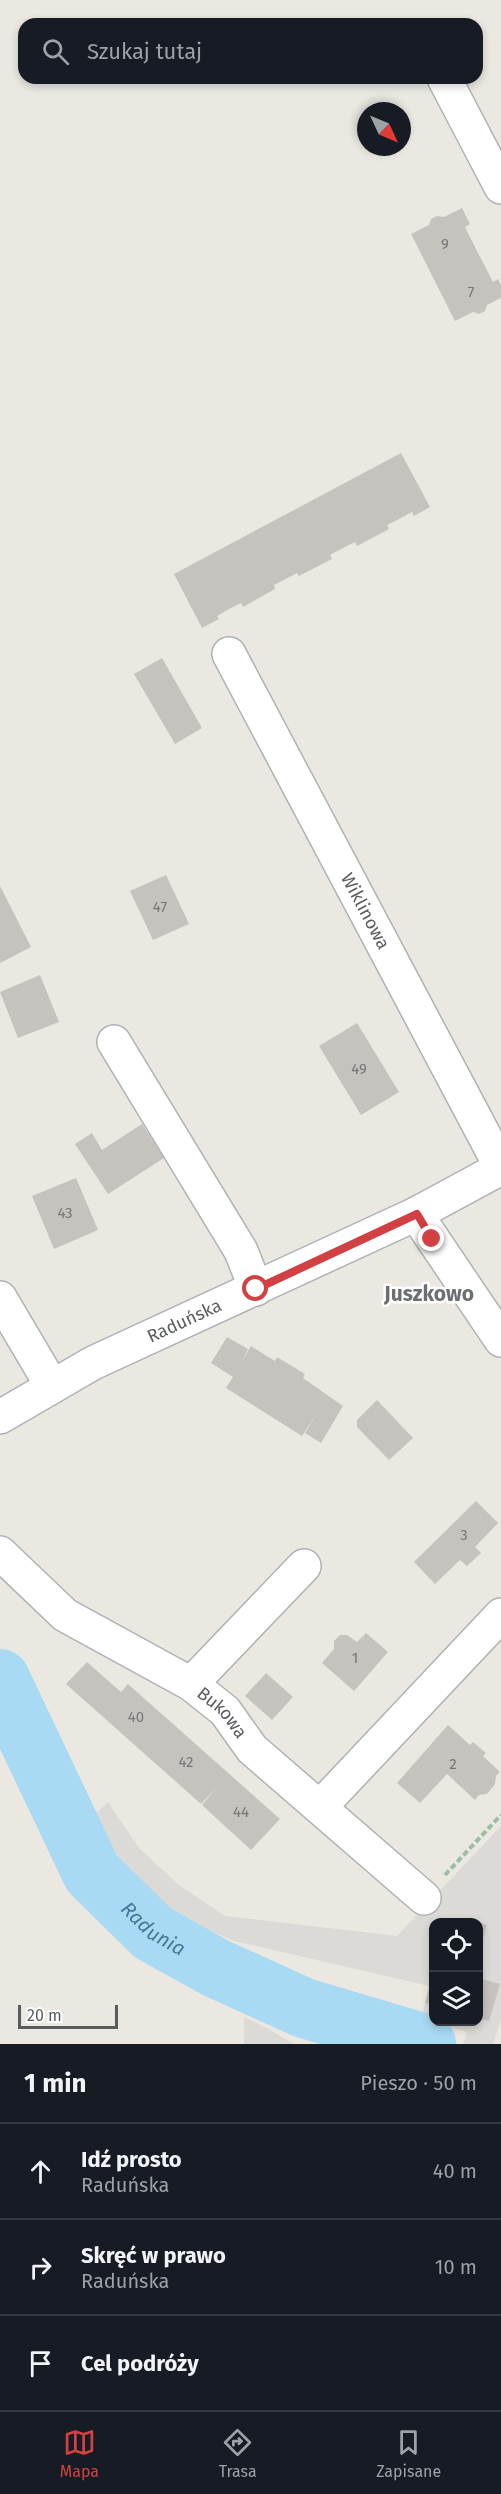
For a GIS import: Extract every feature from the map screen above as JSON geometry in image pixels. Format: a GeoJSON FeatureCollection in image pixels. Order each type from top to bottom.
{"type":"FeatureCollection","features":[{"type":"Feature","properties":{"kind":"street"},"geometry":{"type":"LineString","coordinates":[[447,84],[501,187]]}},
{"type":"Feature","properties":{"kind":"street","name":"Wiklinowa"},"geometry":{"type":"LineString","coordinates":[[229,654],[501,1168]]}},
{"type":"Feature","properties":{"kind":"street"},"geometry":{"type":"LineString","coordinates":[[114,1042],[241,1251],[256,1289]]}},
{"type":"Feature","properties":{"kind":"street","name":"Raduńska"},"geometry":{"type":"LineString","coordinates":[[0,1417],[93,1363],[417,1214],[501,1168]]}},
{"type":"Feature","properties":{"kind":"street"},"geometry":{"type":"LineString","coordinates":[[417,1214],[501,1340]]}},
{"type":"Feature","properties":{"kind":"street"},"geometry":{"type":"LineString","coordinates":[[0,1298],[52,1386]]}},
{"type":"Feature","properties":{"kind":"street","name":"Bukowa"},"geometry":{"type":"LineString","coordinates":[[0,1552],[65,1615],[191,1684],[225,1711],[252,1749],[321,1806],[424,1898]]}},
{"type":"Feature","properties":{"kind":"street"},"geometry":{"type":"LineString","coordinates":[[191,1684],[304,1566]]}},
{"type":"Feature","properties":{"kind":"street"},"geometry":{"type":"LineString","coordinates":[[321,1806],[501,1615]]}},
{"type":"Feature","properties":{"kind":"path"},"geometry":{"type":"LineString","coordinates":[[424,1898],[501,1815]]}},
{"type":"Feature","properties":{"kind":"shaded area"},"geometry":{"type":"Polygon","coordinates":[[[108,1802],[139,1848],[179,1885],[225,1916],[397,1936],[501,1826],[501,2020],[493,2044],[463,2044],[467,2032],[448,2026],[483,2026],[483,1918],[429,1918],[429,1986],[234,1941],[160,1908],[128,1874],[94,1815],[108,1802]]]}},
{"type":"Feature","properties":{"kind":"shaded area"},"geometry":{"type":"Polygon","coordinates":[[[429,1986],[429,2020],[422,2018],[429,1986]]]}},
{"type":"Feature","properties":{"kind":"shaded area"},"geometry":{"type":"Polygon","coordinates":[[[244,2017],[263,2026],[294,2044],[244,2044],[244,2017]]]}},
{"type":"Feature","properties":{"kind":"building"},"geometry":{"type":"Polygon","coordinates":[[[462,208],[470,224],[465,227],[479,255],[493,282],[498,279],[501,285],[501,298],[487,305],[485,311],[479,314],[473,312],[455,321],[411,234],[429,225],[431,219],[437,216],[444,217],[462,208]]]}},
{"type":"Feature","properties":{"kind":"building"},"geometry":{"type":"Polygon","coordinates":[[[401,453],[430,507],[414,516],[412,512],[387,525],[389,529],[357,546],[355,542],[343,548],[330,555],[332,559],[299,576],[297,573],[274,585],[275,589],[243,607],[241,603],[229,609],[217,616],[219,619],[202,628],[174,574],[401,453]]]}},
{"type":"Feature","properties":{"kind":"building"},"geometry":{"type":"Polygon","coordinates":[[[162,658],[202,728],[175,744],[134,674],[162,658]]]}},
{"type":"Feature","properties":{"kind":"building"},"geometry":{"type":"Polygon","coordinates":[[[166,875],[189,924],[153,940],[130,891],[166,875]]]}},
{"type":"Feature","properties":{"kind":"building"},"geometry":{"type":"Polygon","coordinates":[[[0,886],[31,947],[0,963],[0,886]]]}},
{"type":"Feature","properties":{"kind":"building"},"geometry":{"type":"Polygon","coordinates":[[[40,975],[59,1022],[18,1038],[0,992],[40,975]]]}},
{"type":"Feature","properties":{"kind":"building"},"geometry":{"type":"Polygon","coordinates":[[[357,1023],[399,1092],[361,1115],[319,1046],[357,1023]]]}},
{"type":"Feature","properties":{"kind":"building"},"geometry":{"type":"Polygon","coordinates":[[[142,1124],[164,1158],[108,1194],[75,1144],[92,1133],[102,1150],[142,1124]]]}},
{"type":"Feature","properties":{"kind":"building"},"geometry":{"type":"Polygon","coordinates":[[[76,1178],[98,1230],[54,1249],[32,1196],[76,1178]]]}},
{"type":"Feature","properties":{"kind":"building"},"geometry":{"type":"Polygon","coordinates":[[[227,1337],[248,1349],[242,1361],[251,1346],[275,1361],[277,1357],[305,1374],[303,1378],[343,1406],[321,1443],[305,1433],[317,1413],[302,1436],[226,1388],[233,1377],[211,1363],[227,1337]]]}},
{"type":"Feature","properties":{"kind":"building"},"geometry":{"type":"Polygon","coordinates":[[[377,1400],[413,1438],[389,1460],[357,1427],[357,1420],[377,1400]]]}},
{"type":"Feature","properties":{"kind":"building"},"geometry":{"type":"Polygon","coordinates":[[[476,1501],[498,1523],[475,1547],[481,1553],[467,1566],[460,1560],[435,1584],[414,1562],[476,1501]]]}},
{"type":"Feature","properties":{"kind":"building"},"geometry":{"type":"Polygon","coordinates":[[[366,1633],[388,1652],[354,1691],[322,1663],[334,1649],[334,1641],[340,1635],[347,1635],[357,1642],[366,1633]]]}},
{"type":"Feature","properties":{"kind":"building"},"geometry":{"type":"Polygon","coordinates":[[[87,1662],[121,1692],[128,1684],[280,1819],[251,1850],[202,1805],[217,1787],[201,1804],[66,1684],[87,1662]]]}},
{"type":"Feature","properties":{"kind":"building"},"geometry":{"type":"Polygon","coordinates":[[[266,1673],[293,1697],[272,1720],[245,1696],[266,1673]]]}},
{"type":"Feature","properties":{"kind":"building"},"geometry":{"type":"Polygon","coordinates":[[[448,1725],[470,1745],[473,1742],[486,1753],[483,1756],[500,1772],[496,1776],[495,1784],[487,1794],[479,1795],[475,1800],[447,1774],[420,1803],[397,1783],[448,1725]]]}},
{"type":"Feature","properties":{"kind":"building"},"geometry":{"type":"Polygon","coordinates":[[[483,1924],[487,1925],[483,1938],[483,1924]]]}},
{"type":"Feature","properties":{"kind":"building"},"geometry":{"type":"Polygon","coordinates":[[[483,1979],[500,1984],[489,2021],[483,2019],[483,1979]]]}},
{"type":"Feature","properties":{"kind":"building"},"geometry":{"type":"Polygon","coordinates":[[[429,1988],[429,2004],[425,2003],[429,1988]]]}},
{"type":"Feature","properties":{"kind":"waterway","name":"Radunia"},"geometry":{"type":"LineString","coordinates":[[0,1679],[92,1873],[153,1933],[216,1968],[304,2008],[426,2044]]}},
{"type":"Feature","properties":{"kind":"district","name":"Juszkowo"},"geometry":{"type":"Point","coordinates":[429,1294]}},
{"type":"Feature","properties":{"kind":"route"},"geometry":{"type":"LineString","coordinates":[[256,1289],[417,1214],[432,1239]]}}]}
